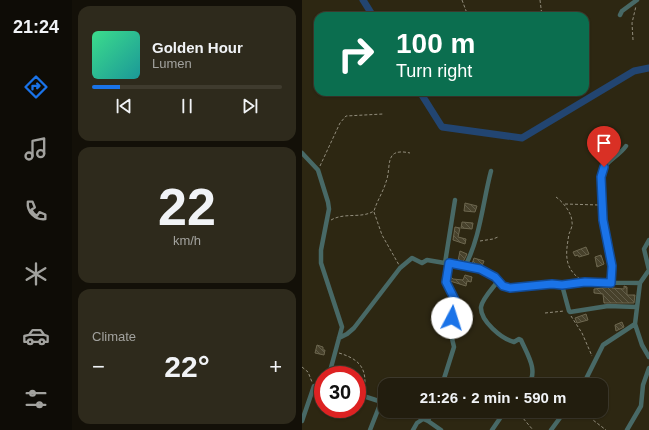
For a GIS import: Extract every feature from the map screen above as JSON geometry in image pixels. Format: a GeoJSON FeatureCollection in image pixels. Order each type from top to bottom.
{"type":"FeatureCollection","features":[{"type":"Feature","properties":{"kind":"street"},"geometry":{"type":"LineString","coordinates":[[620,15],[622,10],[638,0]]}},
{"type":"Feature","properties":{"kind":"street"},"geometry":{"type":"LineString","coordinates":[[611,283],[612,266],[606,238],[602,171],[606,165],[617,157],[626,146]]}},
{"type":"Feature","properties":{"kind":"street"},"geometry":{"type":"LineString","coordinates":[[302,153],[318,170],[329,209],[321,250],[321,264],[342,327],[332,366]]}},
{"type":"Feature","properties":{"kind":"street"},"geometry":{"type":"LineString","coordinates":[[465,266],[472,255],[476,241],[490,171]]}},
{"type":"Feature","properties":{"kind":"street"},"geometry":{"type":"LineString","coordinates":[[444,378],[454,347],[450,330],[455,303],[446,282],[455,200]]}},
{"type":"Feature","properties":{"kind":"street"},"geometry":{"type":"LineString","coordinates":[[649,240],[644,249],[649,270],[640,283],[635,324],[642,345],[649,357]]}},
{"type":"Feature","properties":{"kind":"street"},"geometry":{"type":"LineString","coordinates":[[339,338],[354,328],[400,268],[413,258],[422,264],[427,260],[480,269],[493,276],[503,286],[510,288],[585,282],[640,283]]}},
{"type":"Feature","properties":{"kind":"street"},"geometry":{"type":"LineString","coordinates":[[498,281],[483,303],[481,309],[488,323],[508,340],[514,342],[519,339],[521,340],[533,369],[532,378]]}},
{"type":"Feature","properties":{"kind":"street"},"geometry":{"type":"LineString","coordinates":[[562,285],[569,312],[608,306],[637,307]]}},
{"type":"Feature","properties":{"kind":"street"},"geometry":{"type":"LineString","coordinates":[[586,378],[604,344],[621,335],[635,324]]}},
{"type":"Feature","properties":{"kind":"street"},"geometry":{"type":"LineString","coordinates":[[627,430],[641,406],[643,384],[649,368]]}},
{"type":"Feature","properties":{"kind":"street"},"geometry":{"type":"LineString","coordinates":[[302,421],[314,386]]}},
{"type":"Feature","properties":{"kind":"street"},"geometry":{"type":"LineString","coordinates":[[366,397],[378,401]]}},
{"type":"Feature","properties":{"kind":"street"},"geometry":{"type":"LineString","coordinates":[[370,430],[378,413]]}},
{"type":"Feature","properties":{"kind":"street"},"geometry":{"type":"LineString","coordinates":[[492,430],[500,418]]}},
{"type":"Feature","properties":{"kind":"street"},"geometry":{"type":"LineString","coordinates":[[551,430],[560,418]]}},
{"type":"Feature","properties":{"kind":"street"},"geometry":{"type":"LineString","coordinates":[[413,430],[417,423],[423,419],[441,430]]}},
{"type":"Feature","properties":{"kind":"path"},"geometry":{"type":"LineString","coordinates":[[462,0],[466,12]]}},
{"type":"Feature","properties":{"kind":"path"},"geometry":{"type":"LineString","coordinates":[[540,0],[542,12]]}},
{"type":"Feature","properties":{"kind":"path"},"geometry":{"type":"LineString","coordinates":[[633,40],[632,23],[638,0]]}},
{"type":"Feature","properties":{"kind":"path"},"geometry":{"type":"LineString","coordinates":[[318,170],[340,123],[346,116],[383,114]]}},
{"type":"Feature","properties":{"kind":"path"},"geometry":{"type":"LineString","coordinates":[[325,225],[339,216],[366,215],[374,211],[386,183],[388,166],[393,155],[398,152],[410,153]]}},
{"type":"Feature","properties":{"kind":"path"},"geometry":{"type":"LineString","coordinates":[[556,197],[564,204],[572,222],[566,261],[572,272],[585,282]]}},
{"type":"Feature","properties":{"kind":"path"},"geometry":{"type":"LineString","coordinates":[[564,204],[598,204],[603,206]]}},
{"type":"Feature","properties":{"kind":"path"},"geometry":{"type":"LineString","coordinates":[[374,211],[382,235],[400,268]]}},
{"type":"Feature","properties":{"kind":"path"},"geometry":{"type":"LineString","coordinates":[[476,241],[493,240],[498,237]]}},
{"type":"Feature","properties":{"kind":"path"},"geometry":{"type":"LineString","coordinates":[[545,313],[569,312],[595,360]]}},
{"type":"Feature","properties":{"kind":"path"},"geometry":{"type":"LineString","coordinates":[[336,352],[354,358],[361,366]]}},
{"type":"Feature","properties":{"kind":"path"},"geometry":{"type":"LineString","coordinates":[[302,367],[308,372],[314,386]]}},
{"type":"Feature","properties":{"kind":"path"},"geometry":{"type":"LineString","coordinates":[[523,418],[533,430]]}},
{"type":"Feature","properties":{"kind":"path"},"geometry":{"type":"LineString","coordinates":[[593,418],[606,430]]}},
{"type":"Feature","properties":{"kind":"building"},"geometry":{"type":"Polygon","coordinates":[[[465,203],[477,206],[475,212],[464,211],[465,203]]]}},
{"type":"Feature","properties":{"kind":"building"},"geometry":{"type":"Polygon","coordinates":[[[462,222],[473,223],[472,229],[461,228],[462,222]]]}},
{"type":"Feature","properties":{"kind":"building"},"geometry":{"type":"Polygon","coordinates":[[[455,227],[460,228],[458,237],[466,239],[465,244],[453,240],[455,227]]]}},
{"type":"Feature","properties":{"kind":"building"},"geometry":{"type":"Polygon","coordinates":[[[586,247],[589,254],[579,257],[578,255],[575,256],[573,252],[586,247]]]}},
{"type":"Feature","properties":{"kind":"building"},"geometry":{"type":"Polygon","coordinates":[[[460,251],[467,254],[463,262],[458,261],[460,251]]]}},
{"type":"Feature","properties":{"kind":"building"},"geometry":{"type":"Polygon","coordinates":[[[601,255],[604,264],[597,267],[595,257],[601,255]]]}},
{"type":"Feature","properties":{"kind":"building"},"geometry":{"type":"Polygon","coordinates":[[[474,258],[484,261],[482,266],[472,264],[474,258]]]}},
{"type":"Feature","properties":{"kind":"building"},"geometry":{"type":"Polygon","coordinates":[[[465,275],[472,277],[471,282],[467,281],[466,286],[450,281],[451,277],[453,279],[463,280],[465,275]]]}},
{"type":"Feature","properties":{"kind":"building"},"geometry":{"type":"Polygon","coordinates":[[[624,286],[627,287],[627,295],[635,295],[634,303],[604,303],[603,294],[594,293],[594,289],[612,287],[624,289],[624,286]]]}},
{"type":"Feature","properties":{"kind":"building"},"geometry":{"type":"Polygon","coordinates":[[[586,314],[588,320],[577,323],[575,318],[586,314]]]}},
{"type":"Feature","properties":{"kind":"building"},"geometry":{"type":"Polygon","coordinates":[[[622,322],[624,327],[616,331],[615,325],[622,322]]]}},
{"type":"Feature","properties":{"kind":"building"},"geometry":{"type":"Polygon","coordinates":[[[317,345],[323,347],[323,350],[325,350],[324,355],[315,353],[317,345]]]}},
{"type":"Feature","properties":{"kind":"waterway"},"geometry":{"type":"LineString","coordinates":[[363,0],[370,12]]}},
{"type":"Feature","properties":{"kind":"waterway"},"geometry":{"type":"LineString","coordinates":[[423,96],[442,127],[522,138],[634,71],[649,68]]}},
{"type":"Feature","properties":{"kind":"route"},"geometry":{"type":"LineString","coordinates":[[452,318],[455,300],[446,282],[449,263],[480,269],[495,277],[500,284],[507,288],[552,284],[562,285],[585,282],[611,283],[612,266],[603,220],[601,177],[604,167]]}}]}
